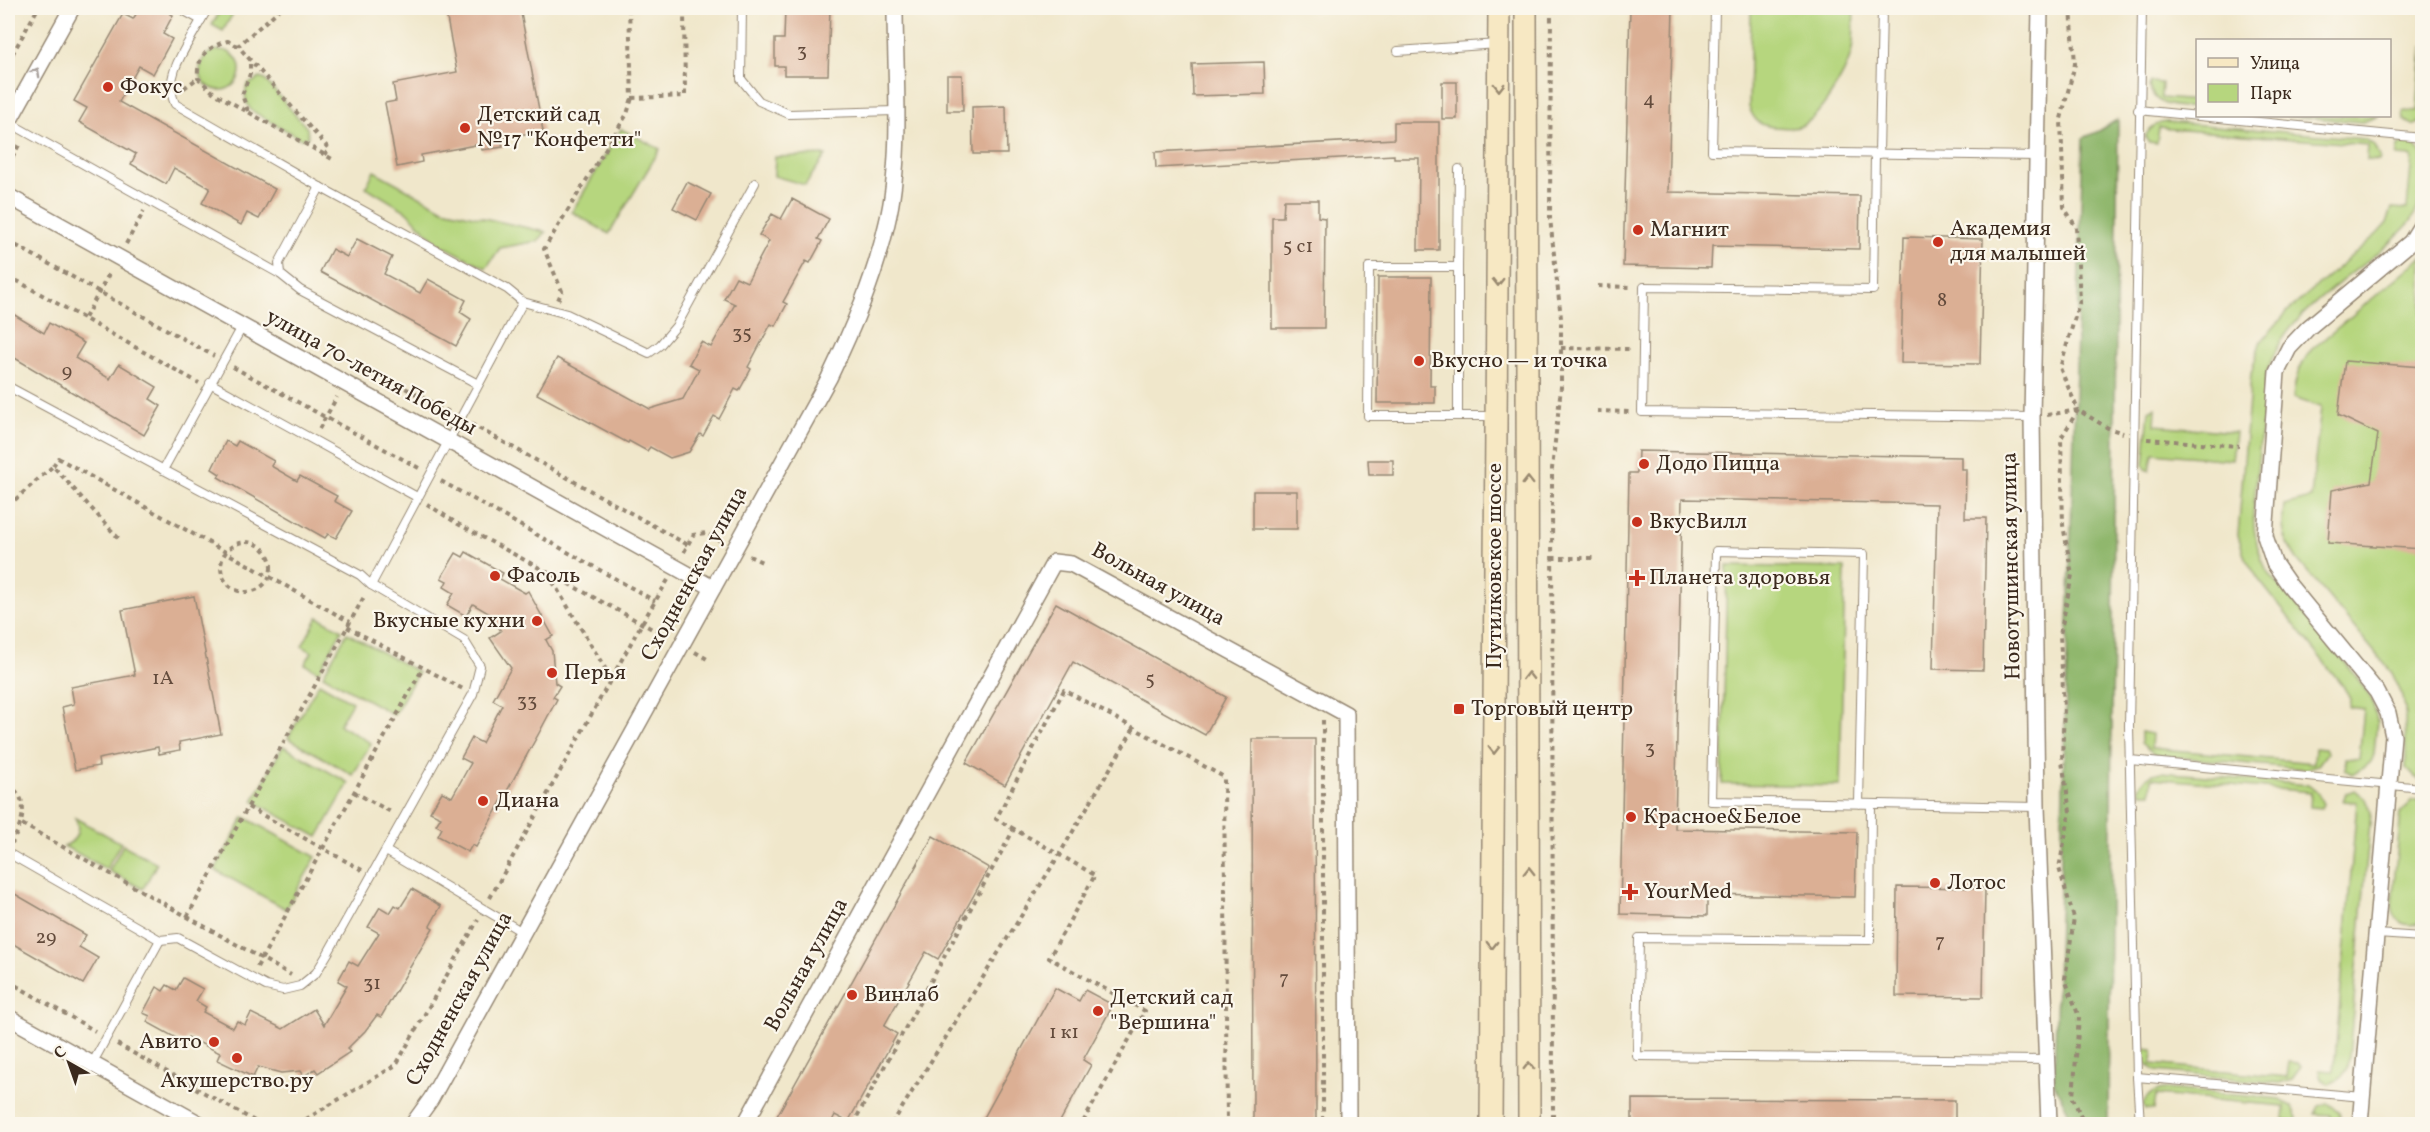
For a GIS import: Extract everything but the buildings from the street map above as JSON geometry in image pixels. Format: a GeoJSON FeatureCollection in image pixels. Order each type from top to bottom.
{"type":"FeatureCollection","features":[{"type":"Feature","properties":{"kind":"main road","name":"Путилковское шоссе"},"geometry":{"type":"LineString","coordinates":[[1491,1125],[1500,44],[1498,8]]}},
{"type":"Feature","properties":{"kind":"main road","name":"Путилковское шоссе"},"geometry":{"type":"LineString","coordinates":[[1526,8],[1529,1125]]}},
{"type":"Feature","properties":{"kind":"street"},"geometry":{"type":"LineString","coordinates":[[8,122],[72,8]]}},
{"type":"Feature","properties":{"kind":"street","name":"Сходненская улица"},"geometry":{"type":"LineString","coordinates":[[413,1125],[431,1099],[524,933],[829,378],[851,331],[888,221],[895,167],[895,8]]}},
{"type":"Feature","properties":{"kind":"street","name":"Новотушинская улица"},"geometry":{"type":"LineString","coordinates":[[2040,8],[2032,417],[2037,807],[2049,1125]]}},
{"type":"Feature","properties":{"kind":"street","name":"улица 70-летия Победы"},"geometry":{"type":"LineString","coordinates":[[8,196],[713,588]]}},
{"type":"Feature","properties":{"kind":"street"},"geometry":{"type":"LineString","coordinates":[[2361,1125],[2393,736],[2388,713],[2377,692],[2274,563],[2265,536],[2277,372],[2289,348],[2308,328],[2411,242],[2422,224]]}},
{"type":"Feature","properties":{"kind":"street","name":"Вольная улица"},"geometry":{"type":"LineString","coordinates":[[745,1125],[1054,562],[1071,564],[1346,714],[1348,1125]]}},
{"type":"Feature","properties":{"kind":"street"},"geometry":{"type":"LineString","coordinates":[[8,1017],[200,1125]]}},
{"type":"Feature","properties":{"kind":"lane"},"geometry":{"type":"LineString","coordinates":[[179,8],[201,20]]}},
{"type":"Feature","properties":{"kind":"lane"},"geometry":{"type":"LineString","coordinates":[[208,8],[179,61],[170,83],[170,92],[175,104],[320,187],[507,289],[523,302],[567,314],[649,353],[660,345],[677,325],[755,183]]}},
{"type":"Feature","properties":{"kind":"lane"},"geometry":{"type":"LineString","coordinates":[[742,8],[741,80],[759,101],[789,114],[896,111]]}},
{"type":"Feature","properties":{"kind":"lane"},"geometry":{"type":"LineString","coordinates":[[1715,8],[1712,151],[2038,156]]}},
{"type":"Feature","properties":{"kind":"lane"},"geometry":{"type":"LineString","coordinates":[[1882,8],[1873,290],[1644,287],[1642,412],[2032,417]]}},
{"type":"Feature","properties":{"kind":"lane"},"geometry":{"type":"LineString","coordinates":[[2140,1125],[2136,1077],[2130,760],[2138,110],[2142,8]]}},
{"type":"Feature","properties":{"kind":"lane"},"geometry":{"type":"LineString","coordinates":[[1398,51],[1500,44]]}},
{"type":"Feature","properties":{"kind":"lane"},"geometry":{"type":"LineString","coordinates":[[2138,110],[2196,116]]}},
{"type":"Feature","properties":{"kind":"lane"},"geometry":{"type":"LineString","coordinates":[[2209,117],[2422,138]]}},
{"type":"Feature","properties":{"kind":"lane"},"geometry":{"type":"LineString","coordinates":[[8,122],[280,274],[300,290],[477,384]]}},
{"type":"Feature","properties":{"kind":"lane"},"geometry":{"type":"LineString","coordinates":[[1458,416],[1459,169]]}},
{"type":"Feature","properties":{"kind":"lane"},"geometry":{"type":"LineString","coordinates":[[280,274],[279,263],[320,187]]}},
{"type":"Feature","properties":{"kind":"lane"},"geometry":{"type":"LineString","coordinates":[[1458,267],[1369,267],[1368,416],[1497,416]]}},
{"type":"Feature","properties":{"kind":"lane"},"geometry":{"type":"LineString","coordinates":[[371,585],[523,302]]}},
{"type":"Feature","properties":{"kind":"lane"},"geometry":{"type":"LineString","coordinates":[[163,470],[242,327]]}},
{"type":"Feature","properties":{"kind":"lane"},"geometry":{"type":"LineString","coordinates":[[209,385],[417,497]]}},
{"type":"Feature","properties":{"kind":"lane"},"geometry":{"type":"LineString","coordinates":[[8,389],[9,387],[360,575],[371,585],[464,640],[480,666],[473,694],[372,876],[316,973],[300,986],[284,990],[266,986],[178,938],[160,940],[8,852]]}},
{"type":"Feature","properties":{"kind":"lane"},"geometry":{"type":"LineString","coordinates":[[1859,804],[1864,554],[1716,552],[1711,801],[1859,804],[2037,807]]}},
{"type":"Feature","properties":{"kind":"lane"},"geometry":{"type":"LineString","coordinates":[[2130,760],[2422,788]]}},
{"type":"Feature","properties":{"kind":"lane"},"geometry":{"type":"LineString","coordinates":[[1871,804],[1870,939],[1639,938],[1637,1056],[2046,1060]]}},
{"type":"Feature","properties":{"kind":"lane"},"geometry":{"type":"LineString","coordinates":[[386,851],[524,933]]}},
{"type":"Feature","properties":{"kind":"lane"},"geometry":{"type":"LineString","coordinates":[[2377,934],[2422,937]]}},
{"type":"Feature","properties":{"kind":"lane"},"geometry":{"type":"LineString","coordinates":[[92,1064],[160,940]]}},
{"type":"Feature","properties":{"kind":"lane"},"geometry":{"type":"LineString","coordinates":[[2136,1077],[2363,1097]]}},
{"type":"Feature","properties":{"kind":"path"},"geometry":{"type":"LineString","coordinates":[[8,62],[38,8]]}},
{"type":"Feature","properties":{"kind":"path"},"geometry":{"type":"LineString","coordinates":[[238,46],[282,8]]}},
{"type":"Feature","properties":{"kind":"path"},"geometry":{"type":"LineString","coordinates":[[562,291],[544,249],[627,114],[632,98],[629,8]]}},
{"type":"Feature","properties":{"kind":"path"},"geometry":{"type":"LineString","coordinates":[[632,98],[685,96],[684,8]]}},
{"type":"Feature","properties":{"kind":"path"},"geometry":{"type":"LineString","coordinates":[[1551,8],[1550,218],[1561,318],[1561,387],[1552,470],[1553,1125]]}},
{"type":"Feature","properties":{"kind":"path"},"geometry":{"type":"LineString","coordinates":[[2071,8],[2075,64],[2061,119],[2064,207],[2076,226],[2080,300],[2060,368],[2078,410],[2061,438],[2063,525],[2072,574],[2060,635],[2064,706],[2062,761],[2070,812],[2059,868],[2074,918],[2065,979],[2079,1017],[2073,1098],[2084,1125]]}},
{"type":"Feature","properties":{"kind":"path"},"geometry":{"type":"LineString","coordinates":[[325,155],[328,149],[238,46],[228,41],[208,49],[201,58],[197,70],[198,78],[206,88],[248,112],[325,155],[334,160]]}},
{"type":"Feature","properties":{"kind":"path"},"geometry":{"type":"LineString","coordinates":[[248,112],[242,95],[250,74],[250,60]]}},
{"type":"Feature","properties":{"kind":"path"},"geometry":{"type":"LineString","coordinates":[[8,241],[655,601]]}},
{"type":"Feature","properties":{"kind":"path"},"geometry":{"type":"LineString","coordinates":[[9,277],[209,385]]}},
{"type":"Feature","properties":{"kind":"path"},"geometry":{"type":"LineString","coordinates":[[1598,286],[1644,287]]}},
{"type":"Feature","properties":{"kind":"path"},"geometry":{"type":"LineString","coordinates":[[1561,348],[1643,349]]}},
{"type":"Feature","properties":{"kind":"path"},"geometry":{"type":"LineString","coordinates":[[1597,411],[1642,412]]}},
{"type":"Feature","properties":{"kind":"path"},"geometry":{"type":"LineString","coordinates":[[460,418],[688,545]]}},
{"type":"Feature","properties":{"kind":"path"},"geometry":{"type":"LineString","coordinates":[[8,506],[53,466],[58,458],[133,498],[141,506],[350,622]]}},
{"type":"Feature","properties":{"kind":"path"},"geometry":{"type":"LineString","coordinates":[[53,466],[121,541]]}},
{"type":"Feature","properties":{"kind":"path"},"geometry":{"type":"LineString","coordinates":[[417,497],[458,524],[707,659]]}},
{"type":"Feature","properties":{"kind":"path"},"geometry":{"type":"LineString","coordinates":[[298,1125],[396,1065],[693,535],[706,533],[762,562]]}},
{"type":"Feature","properties":{"kind":"path"},"geometry":{"type":"LineString","coordinates":[[250,542],[257,544],[268,555],[270,562],[268,577],[264,584],[250,591],[234,588],[227,583],[221,568],[225,553],[236,544],[250,542]]}},
{"type":"Feature","properties":{"kind":"path"},"geometry":{"type":"LineString","coordinates":[[1544,558],[1596,558]]}},
{"type":"Feature","properties":{"kind":"path"},"geometry":{"type":"LineString","coordinates":[[546,572],[611,679]]}},
{"type":"Feature","properties":{"kind":"path"},"geometry":{"type":"LineString","coordinates":[[186,917],[371,585]]}},
{"type":"Feature","properties":{"kind":"path"},"geometry":{"type":"LineString","coordinates":[[347,627],[473,694]]}},
{"type":"Feature","properties":{"kind":"path"},"geometry":{"type":"LineString","coordinates":[[251,978],[423,668]]}},
{"type":"Feature","properties":{"kind":"path"},"geometry":{"type":"LineString","coordinates":[[1082,1125],[1145,1011],[1049,958],[1095,875],[996,819],[1064,690],[1224,777],[1227,1125]]}},
{"type":"Feature","properties":{"kind":"path"},"geometry":{"type":"LineString","coordinates":[[1323,701],[1323,1125]]}},
{"type":"Feature","properties":{"kind":"path"},"geometry":{"type":"LineString","coordinates":[[892,1125],[1059,855],[1134,728]]}},
{"type":"Feature","properties":{"kind":"path"},"geometry":{"type":"LineString","coordinates":[[8,785],[23,807],[22,824],[8,852]]}},
{"type":"Feature","properties":{"kind":"path"},"geometry":{"type":"LineString","coordinates":[[354,792],[404,819]]}},
{"type":"Feature","properties":{"kind":"path"},"geometry":{"type":"LineString","coordinates":[[248,807],[372,876]]}},
{"type":"Feature","properties":{"kind":"path"},"geometry":{"type":"LineString","coordinates":[[22,824],[304,983]]}},
{"type":"Feature","properties":{"kind":"path"},"geometry":{"type":"LineString","coordinates":[[853,1125],[1014,829]]}},
{"type":"Feature","properties":{"kind":"path"},"geometry":{"type":"LineString","coordinates":[[8,981],[260,1125]]}},
{"type":"Feature","properties":{"kind":"green space"},"geometry":{"type":"Polygon","coordinates":[[[222,8],[236,8],[223,31],[212,25],[222,8]]]}},
{"type":"Feature","properties":{"kind":"green space"},"geometry":{"type":"Polygon","coordinates":[[[1751,8],[1854,8],[1852,49],[1843,73],[1822,107],[1806,123],[1798,127],[1775,127],[1762,124],[1755,119],[1749,107],[1751,8]]]}},
{"type":"Feature","properties":{"kind":"green space"},"geometry":{"type":"Polygon","coordinates":[[[2422,46],[2422,120],[2413,125],[2404,120],[2403,111],[2417,112],[2422,46]]]}},
{"type":"Feature","properties":{"kind":"green space"},"geometry":{"type":"Polygon","coordinates":[[[220,50],[234,56],[240,70],[234,84],[220,90],[206,84],[200,70],[206,56],[220,50]]]}},
{"type":"Feature","properties":{"kind":"green space"},"geometry":{"type":"Polygon","coordinates":[[[260,78],[265,80],[307,128],[308,137],[301,139],[252,111],[246,99],[247,85],[260,78]]]}},
{"type":"Feature","properties":{"kind":"green space"},"geometry":{"type":"Polygon","coordinates":[[[2151,82],[2162,83],[2161,98],[2196,101],[2196,108],[2162,103],[2156,99],[2149,86],[2151,82]]]}},
{"type":"Feature","properties":{"kind":"green space"},"geometry":{"type":"Polygon","coordinates":[[[2299,117],[2376,117],[2362,122],[2299,117]]]}},
{"type":"Feature","properties":{"kind":"green space"},"geometry":{"type":"Polygon","coordinates":[[[2118,119],[2108,1124],[2074,1124],[2054,1083],[2083,138],[2118,119]]]}},
{"type":"Feature","properties":{"kind":"green space"},"geometry":{"type":"Polygon","coordinates":[[[2167,122],[2365,139],[2375,146],[2380,157],[2379,161],[2367,160],[2368,145],[2159,128],[2157,143],[2148,142],[2145,137],[2151,128],[2167,122]]]}},
{"type":"Feature","properties":{"kind":"green space"},"geometry":{"type":"Polygon","coordinates":[[[621,129],[660,149],[609,234],[572,212],[621,129]]]}},
{"type":"Feature","properties":{"kind":"green space"},"geometry":{"type":"Polygon","coordinates":[[[2407,142],[2413,144],[2422,153],[2421,197],[2411,221],[2392,240],[2308,309],[2290,329],[2276,351],[2266,376],[2253,515],[2257,543],[2267,571],[2357,677],[2372,700],[2377,720],[2374,754],[2372,761],[2353,774],[2346,770],[2345,758],[2359,759],[2364,709],[2349,707],[2350,699],[2343,686],[2259,580],[2245,558],[2238,535],[2251,374],[2260,343],[2288,311],[2377,234],[2387,223],[2392,208],[2407,209],[2412,157],[2396,156],[2398,146],[2407,142]]]}},
{"type":"Feature","properties":{"kind":"green space"},"geometry":{"type":"Polygon","coordinates":[[[826,155],[805,185],[774,176],[775,157],[826,155]]]}},
{"type":"Feature","properties":{"kind":"green space"},"geometry":{"type":"Polygon","coordinates":[[[374,171],[443,209],[546,232],[538,241],[500,248],[486,268],[438,243],[406,211],[366,187],[374,171]]]}},
{"type":"Feature","properties":{"kind":"green space"},"geometry":{"type":"Polygon","coordinates":[[[2422,257],[2422,780],[2406,768],[2405,709],[2403,697],[2392,673],[2297,559],[2284,534],[2283,521],[2284,505],[2311,498],[2321,407],[2293,398],[2296,378],[2303,361],[2311,350],[2422,257]]]}},
{"type":"Feature","properties":{"kind":"green space"},"geometry":{"type":"Polygon","coordinates":[[[2156,407],[2155,425],[2235,432],[2232,460],[2153,453],[2150,471],[2146,469],[2144,465],[2149,411],[2156,407]]]}},
{"type":"Feature","properties":{"kind":"green space"},"geometry":{"type":"Polygon","coordinates":[[[1727,566],[1845,568],[1840,786],[1722,784],[1727,566]]]}},
{"type":"Feature","properties":{"kind":"green space"},"geometry":{"type":"Polygon","coordinates":[[[318,617],[342,630],[319,672],[305,664],[312,652],[302,646],[318,617]]]}},
{"type":"Feature","properties":{"kind":"green space"},"geometry":{"type":"Polygon","coordinates":[[[347,633],[418,672],[394,715],[323,675],[347,633]]]}},
{"type":"Feature","properties":{"kind":"green space"},"geometry":{"type":"Polygon","coordinates":[[[319,683],[352,702],[339,725],[371,743],[353,775],[288,738],[319,683]]]}},
{"type":"Feature","properties":{"kind":"green space"},"geometry":{"type":"Polygon","coordinates":[[[2141,732],[2152,734],[2151,748],[2314,763],[2315,748],[2325,749],[2327,753],[2318,765],[2305,769],[2155,755],[2141,743],[2141,732]]]}},
{"type":"Feature","properties":{"kind":"green space"},"geometry":{"type":"Polygon","coordinates":[[[283,746],[349,783],[318,837],[253,801],[283,746]]]}},
{"type":"Feature","properties":{"kind":"green space"},"geometry":{"type":"Polygon","coordinates":[[[2161,772],[2308,785],[2318,793],[2323,804],[2321,808],[2310,807],[2311,792],[2152,778],[2151,793],[2141,793],[2139,788],[2145,779],[2161,772]]]}},
{"type":"Feature","properties":{"kind":"green space"},"geometry":{"type":"Polygon","coordinates":[[[2355,790],[2366,799],[2371,812],[2348,1068],[2340,1079],[2329,1084],[2321,1079],[2319,1070],[2334,1071],[2357,802],[2343,801],[2346,793],[2355,790]]]}},
{"type":"Feature","properties":{"kind":"green space"},"geometry":{"type":"Polygon","coordinates":[[[2412,800],[2422,800],[2422,921],[2411,925],[2398,920],[2392,905],[2401,812],[2412,800]]]}},
{"type":"Feature","properties":{"kind":"green space"},"geometry":{"type":"Polygon","coordinates":[[[244,817],[316,857],[286,909],[215,870],[244,817]]]}},
{"type":"Feature","properties":{"kind":"green space"},"geometry":{"type":"Polygon","coordinates":[[[75,818],[121,843],[106,869],[64,846],[77,835],[78,827],[75,818]]]}},
{"type":"Feature","properties":{"kind":"green space"},"geometry":{"type":"Polygon","coordinates":[[[123,845],[157,863],[143,889],[109,871],[123,845]]]}},
{"type":"Feature","properties":{"kind":"green space"},"geometry":{"type":"Polygon","coordinates":[[[2142,1049],[2153,1050],[2152,1064],[2287,1077],[2289,1062],[2298,1063],[2301,1067],[2292,1079],[2279,1083],[2156,1071],[2146,1063],[2140,1052],[2142,1049]]]}},
{"type":"Feature","properties":{"kind":"green space"},"geometry":{"type":"Polygon","coordinates":[[[2157,1090],[2281,1099],[2292,1107],[2297,1118],[2295,1122],[2284,1121],[2285,1106],[2156,1095],[2154,1110],[2145,1109],[2143,1104],[2149,1096],[2157,1090]]]}},
{"type":"Feature","properties":{"kind":"green space"},"geometry":{"type":"Polygon","coordinates":[[[2328,1103],[2339,1112],[2343,1124],[2329,1124],[2330,1115],[2315,1114],[2319,1106],[2328,1103]]]}},
{"type":"Feature","properties":{"kind":"place","name":"Фокус"},"geometry":{"type":"Point","coordinates":[108,87]}},
{"type":"Feature","properties":{"kind":"place","name":"Детский сад №17 \"Конфетти\""},"geometry":{"type":"Point","coordinates":[465,128]}},
{"type":"Feature","properties":{"kind":"place","name":"Магнит"},"geometry":{"type":"Point","coordinates":[1638,230]}},
{"type":"Feature","properties":{"kind":"place","name":"Академия для малышей"},"geometry":{"type":"Point","coordinates":[1938,242]}},
{"type":"Feature","properties":{"kind":"place","name":"Вкусно — и точка"},"geometry":{"type":"Point","coordinates":[1419,361]}},
{"type":"Feature","properties":{"kind":"place","name":"Додо Пицца"},"geometry":{"type":"Point","coordinates":[1644,464]}},
{"type":"Feature","properties":{"kind":"place","name":"ВкусВилл"},"geometry":{"type":"Point","coordinates":[1637,522]}},
{"type":"Feature","properties":{"kind":"place","name":"Фасоль"},"geometry":{"type":"Point","coordinates":[495,576]}},
{"type":"Feature","properties":{"kind":"place","name":"Планета здоровья"},"geometry":{"type":"Point","coordinates":[1637,578]}},
{"type":"Feature","properties":{"kind":"place","name":"Вкусные кухни"},"geometry":{"type":"Point","coordinates":[537,621]}},
{"type":"Feature","properties":{"kind":"place","name":"Перья"},"geometry":{"type":"Point","coordinates":[552,673]}},
{"type":"Feature","properties":{"kind":"place","name":"Торговый центр"},"geometry":{"type":"Point","coordinates":[1459,709]}},
{"type":"Feature","properties":{"kind":"place","name":"Диана"},"geometry":{"type":"Point","coordinates":[483,801]}},
{"type":"Feature","properties":{"kind":"place","name":"Красное&Белое"},"geometry":{"type":"Point","coordinates":[1631,817]}},
{"type":"Feature","properties":{"kind":"place","name":"Лотос"},"geometry":{"type":"Point","coordinates":[1935,883]}},
{"type":"Feature","properties":{"kind":"place","name":"YourMed"},"geometry":{"type":"Point","coordinates":[1630,892]}},
{"type":"Feature","properties":{"kind":"place","name":"Винлаб"},"geometry":{"type":"Point","coordinates":[852,995]}},
{"type":"Feature","properties":{"kind":"place","name":"Детский сад \"Вершина\""},"geometry":{"type":"Point","coordinates":[1098,1011]}},
{"type":"Feature","properties":{"kind":"place","name":"Авито"},"geometry":{"type":"Point","coordinates":[214,1042]}},
{"type":"Feature","properties":{"kind":"place","name":"Акушерство.ру"},"geometry":{"type":"Point","coordinates":[237,1058]}}]}
